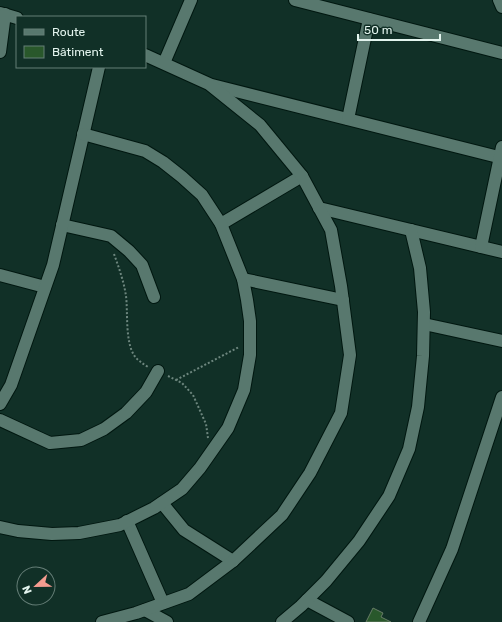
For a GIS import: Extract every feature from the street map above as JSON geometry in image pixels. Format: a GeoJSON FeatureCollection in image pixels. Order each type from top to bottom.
{"type":"FeatureCollection","features":[{"type":"Feature","properties":{"kind":"street"},"geometry":{"type":"LineString","coordinates":[[164,63],[191,0]]}},
{"type":"Feature","properties":{"kind":"street"},"geometry":{"type":"LineString","coordinates":[[295,0],[502,53]]}},
{"type":"Feature","properties":{"kind":"street"},"geometry":{"type":"LineString","coordinates":[[499,0],[502,7]]}},
{"type":"Feature","properties":{"kind":"street"},"geometry":{"type":"LineString","coordinates":[[0,52],[2,14],[16,18]]}},
{"type":"Feature","properties":{"kind":"street"},"geometry":{"type":"LineString","coordinates":[[348,120],[369,19]]}},
{"type":"Feature","properties":{"kind":"street"},"geometry":{"type":"LineString","coordinates":[[146,55],[208,84],[348,120],[501,154],[481,247]]}},
{"type":"Feature","properties":{"kind":"street"},"geometry":{"type":"LineString","coordinates":[[0,404],[11,385],[53,266],[99,68]]}},
{"type":"Feature","properties":{"kind":"street"},"geometry":{"type":"LineString","coordinates":[[102,622],[136,613],[189,594],[233,561],[282,515],[310,473],[341,413],[350,355],[341,286],[331,230],[302,176],[260,125],[208,84]]}},
{"type":"Feature","properties":{"kind":"street"},"geometry":{"type":"LineString","coordinates":[[0,527],[18,531],[52,534],[79,533],[120,525],[154,508],[182,489],[200,468],[228,428],[244,390],[250,355],[250,321],[243,279],[221,224],[202,195],[162,162],[145,151],[83,134]]}},
{"type":"Feature","properties":{"kind":"street"},"geometry":{"type":"LineString","coordinates":[[221,224],[302,176]]}},
{"type":"Feature","properties":{"kind":"street"},"geometry":{"type":"LineString","coordinates":[[319,208],[502,252]]}},
{"type":"Feature","properties":{"kind":"street"},"geometry":{"type":"LineString","coordinates":[[62,225],[111,236],[129,251],[142,265],[154,297]]}},
{"type":"Feature","properties":{"kind":"street"},"geometry":{"type":"LineString","coordinates":[[282,622],[326,581],[359,540],[389,496],[409,449],[418,407],[423,356],[424,324],[420,268],[411,230]]}},
{"type":"Feature","properties":{"kind":"street"},"geometry":{"type":"LineString","coordinates":[[0,275],[45,287]]}},
{"type":"Feature","properties":{"kind":"street"},"geometry":{"type":"LineString","coordinates":[[243,279],[343,300]]}},
{"type":"Feature","properties":{"kind":"street"},"geometry":{"type":"LineString","coordinates":[[424,324],[502,341]]}},
{"type":"Feature","properties":{"kind":"street"},"geometry":{"type":"LineString","coordinates":[[0,420],[50,442],[81,440],[104,428],[126,413],[146,392],[158,371]]}},
{"type":"Feature","properties":{"kind":"street"},"geometry":{"type":"LineString","coordinates":[[419,622],[452,549],[502,397]]}},
{"type":"Feature","properties":{"kind":"street"},"geometry":{"type":"LineString","coordinates":[[162,503],[184,530],[233,561]]}},
{"type":"Feature","properties":{"kind":"street"},"geometry":{"type":"LineString","coordinates":[[127,521],[163,603]]}},
{"type":"Feature","properties":{"kind":"street"},"geometry":{"type":"LineString","coordinates":[[307,600],[348,622]]}},
{"type":"Feature","properties":{"kind":"street"},"geometry":{"type":"LineString","coordinates":[[145,610],[166,622]]}},
{"type":"Feature","properties":{"kind":"path"},"geometry":{"type":"LineString","coordinates":[[113,250],[121,272],[126,296],[129,340],[133,353],[138,361],[176,380],[193,395],[206,424],[208,438]]}},
{"type":"Feature","properties":{"kind":"path"},"geometry":{"type":"LineString","coordinates":[[176,380],[250,341]]}},
{"type":"Feature","properties":{"kind":"building"},"geometry":{"type":"Polygon","coordinates":[[[373,608],[383,613],[381,617],[391,622],[366,622],[373,608]]]}}]}
